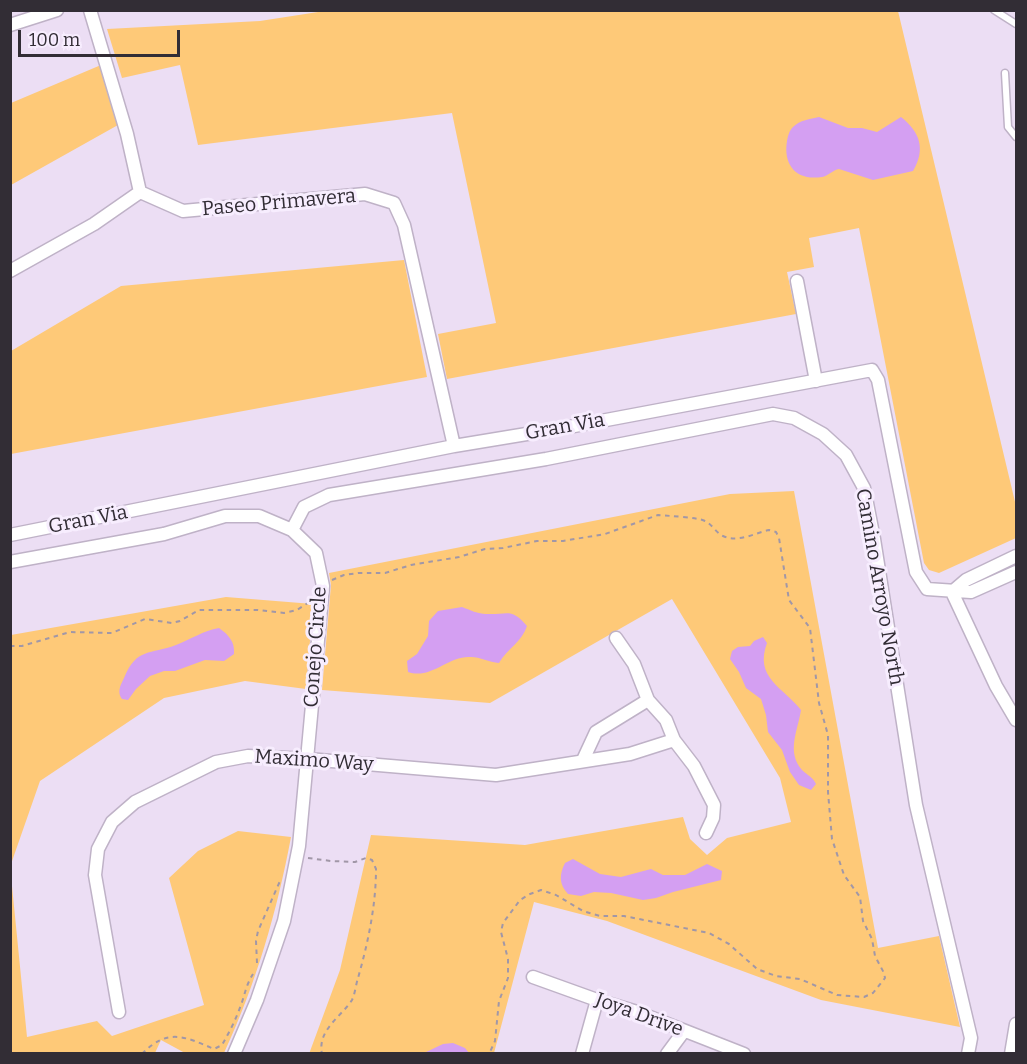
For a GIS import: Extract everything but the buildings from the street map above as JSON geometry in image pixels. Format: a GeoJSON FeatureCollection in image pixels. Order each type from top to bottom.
{"type":"FeatureCollection","features":[{"type":"Feature","properties":{"kind":"street"},"geometry":{"type":"LineString","coordinates":[[10,25],[57,10]]}},
{"type":"Feature","properties":{"kind":"street"},"geometry":{"type":"LineString","coordinates":[[10,271],[94,224],[140,192],[127,134],[90,10]]}},
{"type":"Feature","properties":{"kind":"street","name":"Paseo Primavera"},"geometry":{"type":"LineString","coordinates":[[140,192],[183,211],[365,195],[394,203],[404,225],[454,446]]}},
{"type":"Feature","properties":{"kind":"street"},"geometry":{"type":"LineString","coordinates":[[797,281],[816,381]]}},
{"type":"Feature","properties":{"kind":"street","name":"Gran Via"},"geometry":{"type":"LineString","coordinates":[[10,535],[454,446],[581,425],[872,370],[878,380],[916,572],[927,589],[951,592]]}},
{"type":"Feature","properties":{"kind":"street","name":"Camino Arroyo North"},"geometry":{"type":"LineString","coordinates":[[292,530],[304,507],[329,495],[546,459],[773,414],[794,418],[823,434],[846,454],[864,488],[916,805],[971,1038],[968,1053]]}},
{"type":"Feature","properties":{"kind":"street","name":"Conejo Circle"},"geometry":{"type":"LineString","coordinates":[[10,562],[164,534],[225,516],[259,516],[292,530],[316,553],[323,586],[297,856],[284,921],[257,1000],[234,1053]]}},
{"type":"Feature","properties":{"kind":"street"},"geometry":{"type":"LineString","coordinates":[[951,592],[966,580],[1017,556]]}},
{"type":"Feature","properties":{"kind":"street"},"geometry":{"type":"LineString","coordinates":[[951,592],[971,592],[1017,572]]}},
{"type":"Feature","properties":{"kind":"street"},"geometry":{"type":"LineString","coordinates":[[951,592],[996,686],[1017,720]]}},
{"type":"Feature","properties":{"kind":"street"},"geometry":{"type":"LineString","coordinates":[[615,638],[634,664],[648,700],[666,720],[674,740],[694,766],[714,805],[713,818],[706,833]]}},
{"type":"Feature","properties":{"kind":"street"},"geometry":{"type":"LineString","coordinates":[[583,760],[596,732],[648,700]]}},
{"type":"Feature","properties":{"kind":"street","name":"Maximo Way"},"geometry":{"type":"LineString","coordinates":[[118,1012],[95,875],[98,849],[112,822],[135,802],[216,762],[248,756],[496,775],[630,754],[674,740]]}},
{"type":"Feature","properties":{"kind":"street","name":"Joya Drive"},"geometry":{"type":"LineString","coordinates":[[533,977],[637,1012],[744,1053]]}},
{"type":"Feature","properties":{"kind":"street"},"geometry":{"type":"LineString","coordinates":[[582,1053],[597,1000]]}},
{"type":"Feature","properties":{"kind":"street"},"geometry":{"type":"LineString","coordinates":[[1011,1053],[1017,1024]]}},
{"type":"Feature","properties":{"kind":"street"},"geometry":{"type":"LineString","coordinates":[[667,1053],[684,1031]]}},
{"type":"Feature","properties":{"kind":"lane"},"geometry":{"type":"LineString","coordinates":[[994,10],[1017,24]]}},
{"type":"Feature","properties":{"kind":"lane"},"geometry":{"type":"LineString","coordinates":[[1005,73],[1008,127],[1017,137]]}},
{"type":"Feature","properties":{"kind":"path"},"geometry":{"type":"LineString","coordinates":[[297,856],[355,862],[366,858],[372,860],[376,869],[367,944],[352,999],[324,1034],[321,1040],[322,1053]]}},
{"type":"Feature","properties":{"kind":"path"},"geometry":{"type":"LineString","coordinates":[[257,964],[258,931],[283,876],[286,872],[294,871]]}},
{"type":"Feature","properties":{"kind":"path"},"geometry":{"type":"LineString","coordinates":[[142,1053],[160,1040],[179,1035],[214,1049],[222,1045],[239,1009],[246,986],[254,973]]}},
{"type":"Feature","properties":{"kind":"shaded area"},"geometry":{"type":"Polygon","coordinates":[[[331,10],[898,11],[1016,506],[1016,538],[939,573],[929,570],[924,563],[859,228],[809,238],[814,267],[787,272],[796,314],[447,379],[438,334],[496,323],[452,113],[198,145],[180,65],[122,78],[107,29],[260,21],[331,10]]]}},
{"type":"Feature","properties":{"kind":"shaded area"},"geometry":{"type":"Polygon","coordinates":[[[101,65],[118,125],[11,185],[11,103],[101,65]]]}},
{"type":"Feature","properties":{"kind":"shaded area"},"geometry":{"type":"Polygon","coordinates":[[[819,117],[848,128],[862,128],[877,132],[901,117],[913,129],[919,141],[919,155],[913,171],[873,180],[839,169],[822,177],[813,178],[798,174],[789,164],[787,157],[789,134],[799,123],[819,117]]]}},
{"type":"Feature","properties":{"kind":"shaded area"},"geometry":{"type":"Polygon","coordinates":[[[404,260],[427,377],[11,454],[11,351],[121,286],[404,260]]]}},
{"type":"Feature","properties":{"kind":"shaded area"},"geometry":{"type":"Polygon","coordinates":[[[794,491],[878,948],[939,936],[960,1027],[821,1000],[607,921],[534,902],[494,1053],[309,1054],[340,970],[371,835],[525,845],[683,817],[690,839],[707,855],[727,838],[791,822],[780,778],[672,599],[490,703],[322,690],[331,585],[329,573],[730,494],[794,491]]]}},
{"type":"Feature","properties":{"kind":"shaded area"},"geometry":{"type":"Polygon","coordinates":[[[226,597],[313,604],[306,689],[245,681],[164,698],[40,781],[11,864],[11,635],[226,597]]]}},
{"type":"Feature","properties":{"kind":"shaded area"},"geometry":{"type":"Polygon","coordinates":[[[462,607],[483,614],[513,614],[527,626],[525,632],[499,663],[474,657],[463,657],[424,673],[408,672],[407,661],[417,654],[428,636],[429,621],[438,611],[462,607]]]}},
{"type":"Feature","properties":{"kind":"shaded area"},"geometry":{"type":"Polygon","coordinates":[[[219,628],[231,639],[234,654],[224,661],[205,660],[175,671],[164,671],[150,676],[128,700],[122,699],[119,691],[121,684],[129,668],[139,657],[219,628]]]}},
{"type":"Feature","properties":{"kind":"shaded area"},"geometry":{"type":"Polygon","coordinates":[[[763,637],[767,643],[764,665],[767,674],[801,710],[794,741],[795,756],[802,770],[816,784],[811,790],[799,785],[790,772],[782,750],[768,732],[761,699],[746,688],[730,659],[732,651],[738,647],[750,646],[754,641],[763,637]]]}},
{"type":"Feature","properties":{"kind":"shaded area"},"geometry":{"type":"Polygon","coordinates":[[[238,831],[291,837],[279,893],[256,974],[224,1053],[185,1053],[161,1040],[155,1053],[11,1053],[11,876],[27,1037],[97,1021],[112,1036],[204,1005],[169,878],[198,851],[238,831]]]}},
{"type":"Feature","properties":{"kind":"shaded area"},"geometry":{"type":"Polygon","coordinates":[[[573,859],[600,874],[621,877],[651,869],[663,875],[685,875],[707,864],[722,871],[721,880],[643,900],[611,893],[594,892],[581,896],[568,894],[562,883],[561,875],[565,863],[573,859]]]}},
{"type":"Feature","properties":{"kind":"shaded area"},"geometry":{"type":"Polygon","coordinates":[[[453,1043],[465,1048],[469,1053],[424,1053],[443,1044],[453,1043]]]}}]}
